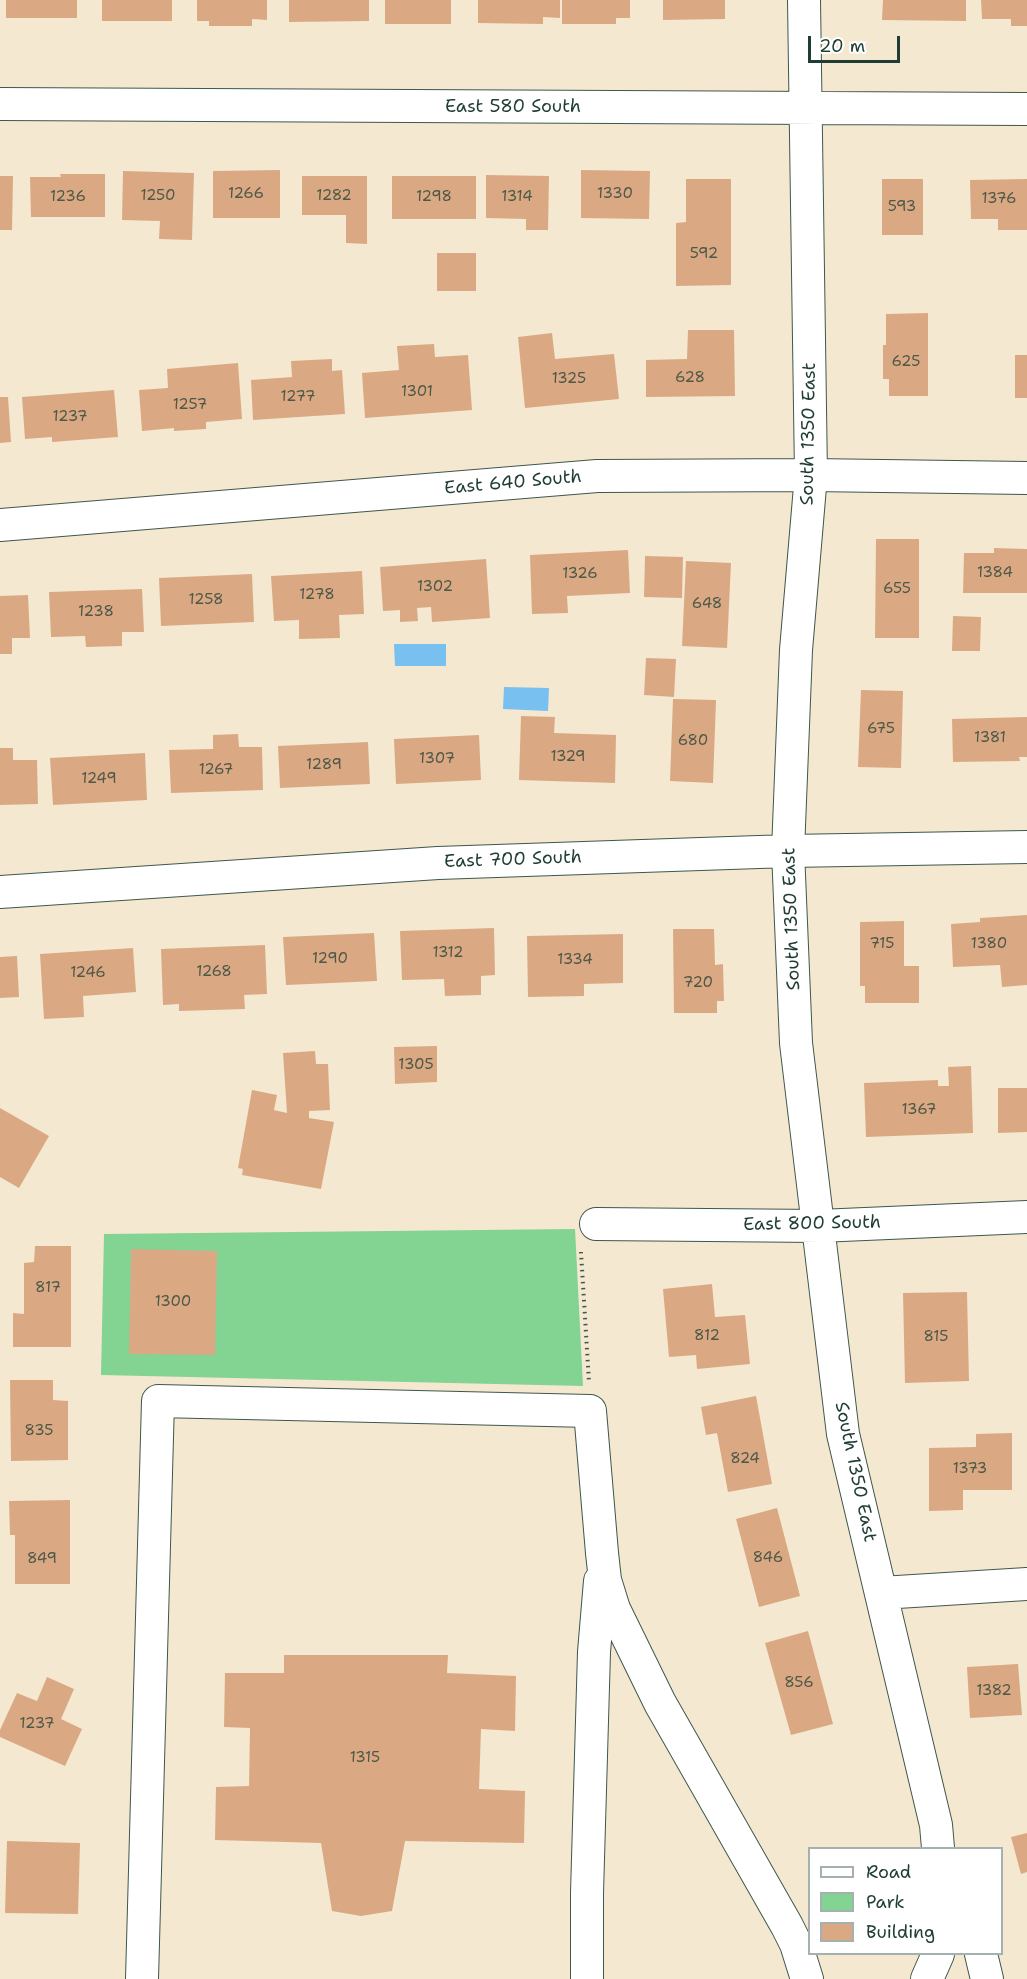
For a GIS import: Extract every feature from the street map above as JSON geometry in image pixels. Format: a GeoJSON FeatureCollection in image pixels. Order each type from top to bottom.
{"type":"FeatureCollection","features":[{"type":"Feature","properties":{"kind":"street","name":"South 1350 East"},"geometry":{"type":"LineString","coordinates":[[804,0],[811,475],[796,650],[788,851],[796,1043],[843,1434],[941,1841]]}},
{"type":"Feature","properties":{"kind":"street","name":"East 580 South"},"geometry":{"type":"LineString","coordinates":[[0,104],[1027,110]]}},
{"type":"Feature","properties":{"kind":"street","name":"East 640 South"},"geometry":{"type":"LineString","coordinates":[[0,525],[597,476],[811,475],[1027,478]]}},
{"type":"Feature","properties":{"kind":"street","name":"East 700 South"},"geometry":{"type":"LineString","coordinates":[[0,892],[438,862],[788,851],[1027,847]]}},
{"type":"Feature","properties":{"kind":"street","name":"East 800 South"},"geometry":{"type":"LineString","coordinates":[[589,1234],[1027,1217]]}},
{"type":"Feature","properties":{"kind":"street"},"geometry":{"type":"LineString","coordinates":[[142,1979],[158,1401],[590,1411],[605,1580],[614,1609],[660,1703],[787,1926],[796,1944],[807,1979]]}},
{"type":"Feature","properties":{"kind":"street"},"geometry":{"type":"LineString","coordinates":[[587,1979],[587,1893],[594,1652],[602,1553]]}},
{"type":"Feature","properties":{"kind":"street"},"geometry":{"type":"LineString","coordinates":[[881,1593],[1027,1584]]}},
{"type":"Feature","properties":{"kind":"street"},"geometry":{"type":"LineString","coordinates":[[927,1979],[937,1955]]}},
{"type":"Feature","properties":{"kind":"street"},"geometry":{"type":"LineString","coordinates":[[981,1955],[987,1979]]}},
{"type":"Feature","properties":{"kind":"path"},"geometry":{"type":"LineString","coordinates":[[589,1234],[589,1387]]}},
{"type":"Feature","properties":{"kind":"green space"},"geometry":{"type":"Polygon","coordinates":[[[575,1229],[583,1386],[101,1375],[104,1234],[575,1229]]]}},
{"type":"Feature","properties":{"kind":"water"},"geometry":{"type":"Polygon","coordinates":[[[394,644],[446,644],[446,666],[395,666],[394,644]]]}},
{"type":"Feature","properties":{"kind":"water"},"geometry":{"type":"Polygon","coordinates":[[[504,687],[549,688],[548,711],[503,709],[504,687]]]}},
{"type":"Feature","properties":{"kind":"building"},"geometry":{"type":"Polygon","coordinates":[[[6,0],[77,0],[77,18],[6,18],[6,0]]]}},
{"type":"Feature","properties":{"kind":"building"},"geometry":{"type":"Polygon","coordinates":[[[102,0],[172,0],[172,21],[102,21],[102,0]]]}},
{"type":"Feature","properties":{"kind":"building"},"geometry":{"type":"Polygon","coordinates":[[[197,0],[267,0],[267,20],[252,19],[252,26],[209,26],[209,21],[197,21],[197,0]]]}},
{"type":"Feature","properties":{"kind":"building"},"geometry":{"type":"Polygon","coordinates":[[[289,0],[369,0],[369,21],[289,22],[289,0]]]}},
{"type":"Feature","properties":{"kind":"building"},"geometry":{"type":"Polygon","coordinates":[[[385,0],[451,0],[451,24],[385,24],[385,0]]]}},
{"type":"Feature","properties":{"kind":"building"},"geometry":{"type":"Polygon","coordinates":[[[478,0],[560,0],[560,18],[543,17],[543,24],[478,23],[478,0]]]}},
{"type":"Feature","properties":{"kind":"building"},"geometry":{"type":"Polygon","coordinates":[[[562,0],[630,0],[630,18],[616,18],[616,24],[562,24],[562,0]]]}},
{"type":"Feature","properties":{"kind":"building"},"geometry":{"type":"Polygon","coordinates":[[[663,0],[725,0],[725,19],[663,20],[663,0]]]}},
{"type":"Feature","properties":{"kind":"building"},"geometry":{"type":"Polygon","coordinates":[[[883,0],[966,0],[966,21],[882,20],[883,0]]]}},
{"type":"Feature","properties":{"kind":"building"},"geometry":{"type":"Polygon","coordinates":[[[981,0],[1027,0],[1027,26],[1011,26],[1011,19],[982,19],[981,0]]]}},
{"type":"Feature","properties":{"kind":"building"},"geometry":{"type":"Polygon","coordinates":[[[280,170],[280,218],[213,218],[213,171],[280,170]]]}},
{"type":"Feature","properties":{"kind":"building"},"geometry":{"type":"Polygon","coordinates":[[[581,170],[650,171],[649,219],[581,218],[581,170]]]}},
{"type":"Feature","properties":{"kind":"building"},"geometry":{"type":"Polygon","coordinates":[[[123,171],[194,173],[192,240],[159,239],[160,221],[122,220],[123,171]]]}},
{"type":"Feature","properties":{"kind":"building"},"geometry":{"type":"Polygon","coordinates":[[[60,174],[105,174],[105,217],[31,217],[30,177],[61,177],[60,174]]]}},
{"type":"Feature","properties":{"kind":"building"},"geometry":{"type":"Polygon","coordinates":[[[486,175],[549,176],[548,230],[526,230],[526,219],[486,218],[486,175]]]}},
{"type":"Feature","properties":{"kind":"building"},"geometry":{"type":"Polygon","coordinates":[[[0,176],[13,176],[12,230],[0,230],[0,176]]]}},
{"type":"Feature","properties":{"kind":"building"},"geometry":{"type":"Polygon","coordinates":[[[302,176],[367,176],[367,244],[346,243],[346,215],[302,215],[302,176]]]}},
{"type":"Feature","properties":{"kind":"building"},"geometry":{"type":"Polygon","coordinates":[[[392,176],[476,176],[476,219],[392,219],[392,176]]]}},
{"type":"Feature","properties":{"kind":"building"},"geometry":{"type":"Polygon","coordinates":[[[686,179],[731,179],[731,285],[676,286],[676,223],[686,222],[686,179]]]}},
{"type":"Feature","properties":{"kind":"building"},"geometry":{"type":"Polygon","coordinates":[[[882,179],[923,179],[923,235],[882,235],[882,179]]]}},
{"type":"Feature","properties":{"kind":"building"},"geometry":{"type":"Polygon","coordinates":[[[1027,179],[1027,230],[998,230],[998,219],[971,219],[970,180],[1027,179]]]}},
{"type":"Feature","properties":{"kind":"building"},"geometry":{"type":"Polygon","coordinates":[[[437,253],[476,253],[476,291],[437,291],[437,253]]]}},
{"type":"Feature","properties":{"kind":"building"},"geometry":{"type":"Polygon","coordinates":[[[928,313],[928,396],[889,396],[889,379],[883,379],[886,314],[928,313]]]}},
{"type":"Feature","properties":{"kind":"building"},"geometry":{"type":"Polygon","coordinates":[[[688,330],[734,330],[735,396],[646,397],[646,360],[687,359],[688,330]]]}},
{"type":"Feature","properties":{"kind":"building"},"geometry":{"type":"Polygon","coordinates":[[[552,333],[555,359],[614,354],[619,399],[525,408],[518,337],[552,333]]]}},
{"type":"Feature","properties":{"kind":"building"},"geometry":{"type":"Polygon","coordinates":[[[434,344],[435,357],[468,355],[472,410],[365,418],[362,373],[399,370],[397,346],[434,344]]]}},
{"type":"Feature","properties":{"kind":"building"},"geometry":{"type":"Polygon","coordinates":[[[1015,355],[1027,355],[1027,398],[1015,398],[1015,355]]]}},
{"type":"Feature","properties":{"kind":"building"},"geometry":{"type":"Polygon","coordinates":[[[332,359],[332,371],[342,370],[345,414],[253,420],[251,380],[292,377],[291,361],[332,359]]]}},
{"type":"Feature","properties":{"kind":"building"},"geometry":{"type":"Polygon","coordinates":[[[238,363],[242,419],[206,422],[206,429],[174,431],[174,428],[142,431],[139,390],[168,388],[167,369],[238,363]]]}},
{"type":"Feature","properties":{"kind":"building"},"geometry":{"type":"Polygon","coordinates":[[[114,390],[118,437],[52,442],[52,437],[25,439],[22,397],[114,390]]]}},
{"type":"Feature","properties":{"kind":"building"},"geometry":{"type":"Polygon","coordinates":[[[0,397],[8,397],[11,442],[0,443],[0,397]]]}},
{"type":"Feature","properties":{"kind":"building"},"geometry":{"type":"Polygon","coordinates":[[[876,539],[919,539],[919,638],[875,638],[876,539]]]}},
{"type":"Feature","properties":{"kind":"building"},"geometry":{"type":"Polygon","coordinates":[[[994,548],[1027,549],[1027,593],[963,593],[964,553],[994,553],[994,548]]]}},
{"type":"Feature","properties":{"kind":"building"},"geometry":{"type":"Polygon","coordinates":[[[628,550],[630,593],[567,596],[568,613],[532,614],[530,555],[628,550]]]}},
{"type":"Feature","properties":{"kind":"building"},"geometry":{"type":"Polygon","coordinates":[[[645,556],[683,557],[682,598],[644,597],[645,556]]]}},
{"type":"Feature","properties":{"kind":"building"},"geometry":{"type":"Polygon","coordinates":[[[486,559],[490,618],[432,622],[431,607],[417,608],[418,621],[400,622],[400,610],[383,611],[380,567],[486,559]]]}},
{"type":"Feature","properties":{"kind":"building"},"geometry":{"type":"Polygon","coordinates":[[[686,561],[731,563],[727,648],[682,646],[686,561]]]}},
{"type":"Feature","properties":{"kind":"building"},"geometry":{"type":"Polygon","coordinates":[[[362,571],[364,614],[339,615],[340,638],[299,639],[299,620],[274,621],[271,576],[362,571]]]}},
{"type":"Feature","properties":{"kind":"building"},"geometry":{"type":"Polygon","coordinates":[[[252,574],[254,622],[161,626],[159,578],[252,574]]]}},
{"type":"Feature","properties":{"kind":"building"},"geometry":{"type":"Polygon","coordinates":[[[142,589],[144,632],[122,632],[122,646],[86,647],[85,636],[51,637],[49,592],[142,589]]]}},
{"type":"Feature","properties":{"kind":"building"},"geometry":{"type":"Polygon","coordinates":[[[28,595],[30,638],[12,638],[12,654],[0,654],[0,596],[28,595]]]}},
{"type":"Feature","properties":{"kind":"building"},"geometry":{"type":"Polygon","coordinates":[[[953,616],[981,617],[980,651],[952,651],[953,616]]]}},
{"type":"Feature","properties":{"kind":"building"},"geometry":{"type":"Polygon","coordinates":[[[646,658],[676,659],[674,697],[644,695],[646,658]]]}},
{"type":"Feature","properties":{"kind":"building"},"geometry":{"type":"Polygon","coordinates":[[[861,690],[903,691],[901,768],[858,767],[861,690]]]}},
{"type":"Feature","properties":{"kind":"building"},"geometry":{"type":"Polygon","coordinates":[[[673,699],[716,700],[713,783],[670,781],[673,699]]]}},
{"type":"Feature","properties":{"kind":"building"},"geometry":{"type":"Polygon","coordinates":[[[521,716],[555,717],[554,733],[616,735],[615,783],[519,780],[521,716]]]}},
{"type":"Feature","properties":{"kind":"building"},"geometry":{"type":"Polygon","coordinates":[[[1027,717],[1027,757],[1019,757],[1020,761],[953,762],[952,719],[1027,717]]]}},
{"type":"Feature","properties":{"kind":"building"},"geometry":{"type":"Polygon","coordinates":[[[238,734],[239,747],[262,747],[263,790],[171,793],[169,750],[213,749],[213,735],[238,734]]]}},
{"type":"Feature","properties":{"kind":"building"},"geometry":{"type":"Polygon","coordinates":[[[479,735],[481,780],[396,784],[394,739],[479,735]]]}},
{"type":"Feature","properties":{"kind":"building"},"geometry":{"type":"Polygon","coordinates":[[[368,742],[370,784],[280,788],[278,746],[368,742]]]}},
{"type":"Feature","properties":{"kind":"building"},"geometry":{"type":"Polygon","coordinates":[[[0,748],[13,748],[13,760],[37,760],[38,804],[0,805],[0,748]]]}},
{"type":"Feature","properties":{"kind":"building"},"geometry":{"type":"Polygon","coordinates":[[[145,753],[147,800],[53,805],[50,758],[145,753]]]}},
{"type":"Feature","properties":{"kind":"building"},"geometry":{"type":"Polygon","coordinates":[[[1027,915],[1027,985],[1002,987],[1000,965],[953,967],[951,924],[980,922],[980,918],[1027,915]]]}},
{"type":"Feature","properties":{"kind":"building"},"geometry":{"type":"Polygon","coordinates":[[[904,921],[904,966],[919,966],[919,1003],[865,1003],[865,986],[860,986],[860,922],[904,921]]]}},
{"type":"Feature","properties":{"kind":"building"},"geometry":{"type":"Polygon","coordinates":[[[494,928],[495,975],[481,976],[481,995],[445,996],[444,979],[402,980],[400,931],[494,928]]]}},
{"type":"Feature","properties":{"kind":"building"},"geometry":{"type":"Polygon","coordinates":[[[673,929],[714,929],[715,965],[723,964],[724,1001],[717,1001],[717,1013],[674,1013],[673,929]]]}},
{"type":"Feature","properties":{"kind":"building"},"geometry":{"type":"Polygon","coordinates":[[[374,933],[377,981],[286,985],[283,937],[374,933]]]}},
{"type":"Feature","properties":{"kind":"building"},"geometry":{"type":"Polygon","coordinates":[[[623,934],[623,983],[584,984],[584,996],[528,997],[527,936],[623,934]]]}},
{"type":"Feature","properties":{"kind":"building"},"geometry":{"type":"Polygon","coordinates":[[[265,945],[267,994],[244,995],[245,1009],[179,1011],[179,1004],[163,1005],[161,949],[265,945]]]}},
{"type":"Feature","properties":{"kind":"building"},"geometry":{"type":"Polygon","coordinates":[[[133,948],[136,992],[83,996],[84,1017],[44,1019],[40,954],[133,948]]]}},
{"type":"Feature","properties":{"kind":"building"},"geometry":{"type":"Polygon","coordinates":[[[17,956],[19,997],[0,998],[0,957],[17,956]]]}},
{"type":"Feature","properties":{"kind":"building"},"geometry":{"type":"Polygon","coordinates":[[[437,1046],[437,1082],[395,1084],[394,1047],[437,1046]]]}},
{"type":"Feature","properties":{"kind":"building"},"geometry":{"type":"Polygon","coordinates":[[[315,1051],[316,1064],[328,1064],[330,1110],[309,1111],[309,1118],[334,1122],[321,1189],[242,1175],[243,1169],[238,1168],[252,1090],[277,1095],[274,1110],[287,1113],[283,1053],[315,1051]]]}},
{"type":"Feature","properties":{"kind":"building"},"geometry":{"type":"Polygon","coordinates":[[[971,1066],[973,1133],[866,1137],[864,1083],[938,1080],[938,1086],[949,1086],[948,1067],[971,1066]]]}},
{"type":"Feature","properties":{"kind":"building"},"geometry":{"type":"Polygon","coordinates":[[[998,1088],[1027,1088],[1027,1132],[998,1133],[998,1088]]]}},
{"type":"Feature","properties":{"kind":"building"},"geometry":{"type":"Polygon","coordinates":[[[0,1108],[49,1136],[19,1188],[0,1177],[0,1108]]]}},
{"type":"Feature","properties":{"kind":"building"},"geometry":{"type":"Polygon","coordinates":[[[35,1246],[71,1246],[71,1347],[13,1347],[13,1313],[24,1314],[24,1263],[34,1262],[35,1246]]]}},
{"type":"Feature","properties":{"kind":"building"},"geometry":{"type":"Polygon","coordinates":[[[131,1249],[217,1251],[215,1355],[129,1354],[131,1249]]]}},
{"type":"Feature","properties":{"kind":"building"},"geometry":{"type":"Polygon","coordinates":[[[712,1284],[715,1317],[745,1315],[750,1364],[697,1369],[696,1355],[669,1357],[663,1289],[712,1284]]]}},
{"type":"Feature","properties":{"kind":"building"},"geometry":{"type":"Polygon","coordinates":[[[967,1292],[969,1381],[905,1383],[903,1293],[967,1292]]]}},
{"type":"Feature","properties":{"kind":"building"},"geometry":{"type":"Polygon","coordinates":[[[10,1380],[53,1380],[53,1400],[68,1401],[68,1460],[11,1461],[10,1380]]]}},
{"type":"Feature","properties":{"kind":"building"},"geometry":{"type":"Polygon","coordinates":[[[756,1396],[772,1484],[728,1492],[717,1433],[706,1435],[701,1407],[756,1396]]]}},
{"type":"Feature","properties":{"kind":"building"},"geometry":{"type":"Polygon","coordinates":[[[1012,1433],[1012,1490],[963,1490],[963,1510],[929,1511],[929,1448],[976,1447],[976,1434],[1012,1433]]]}},
{"type":"Feature","properties":{"kind":"building"},"geometry":{"type":"Polygon","coordinates":[[[70,1500],[70,1584],[15,1584],[15,1535],[10,1535],[9,1501],[70,1500]]]}},
{"type":"Feature","properties":{"kind":"building"},"geometry":{"type":"Polygon","coordinates":[[[777,1508],[800,1596],[759,1607],[736,1519],[777,1508]]]}},
{"type":"Feature","properties":{"kind":"building"},"geometry":{"type":"Polygon","coordinates":[[[808,1631],[833,1724],[791,1735],[765,1643],[808,1631]]]}},
{"type":"Feature","properties":{"kind":"building"},"geometry":{"type":"Polygon","coordinates":[[[284,1655],[448,1655],[447,1673],[516,1676],[515,1731],[481,1729],[479,1789],[525,1791],[524,1843],[405,1841],[392,1911],[361,1916],[332,1911],[321,1843],[215,1840],[216,1787],[249,1786],[250,1728],[224,1727],[225,1673],[284,1673],[284,1655]]]}},
{"type":"Feature","properties":{"kind":"building"},"geometry":{"type":"Polygon","coordinates":[[[1018,1664],[1022,1715],[970,1718],[967,1667],[1018,1664]]]}},
{"type":"Feature","properties":{"kind":"building"},"geometry":{"type":"Polygon","coordinates":[[[47,1677],[74,1689],[61,1719],[82,1729],[65,1766],[0,1737],[0,1730],[17,1693],[37,1701],[47,1677]]]}},
{"type":"Feature","properties":{"kind":"building"},"geometry":{"type":"Polygon","coordinates":[[[1027,1833],[1027,1872],[1021,1874],[1011,1837],[1027,1833]]]}},
{"type":"Feature","properties":{"kind":"building"},"geometry":{"type":"Polygon","coordinates":[[[7,1841],[80,1843],[78,1914],[5,1913],[7,1841]]]}}]}
